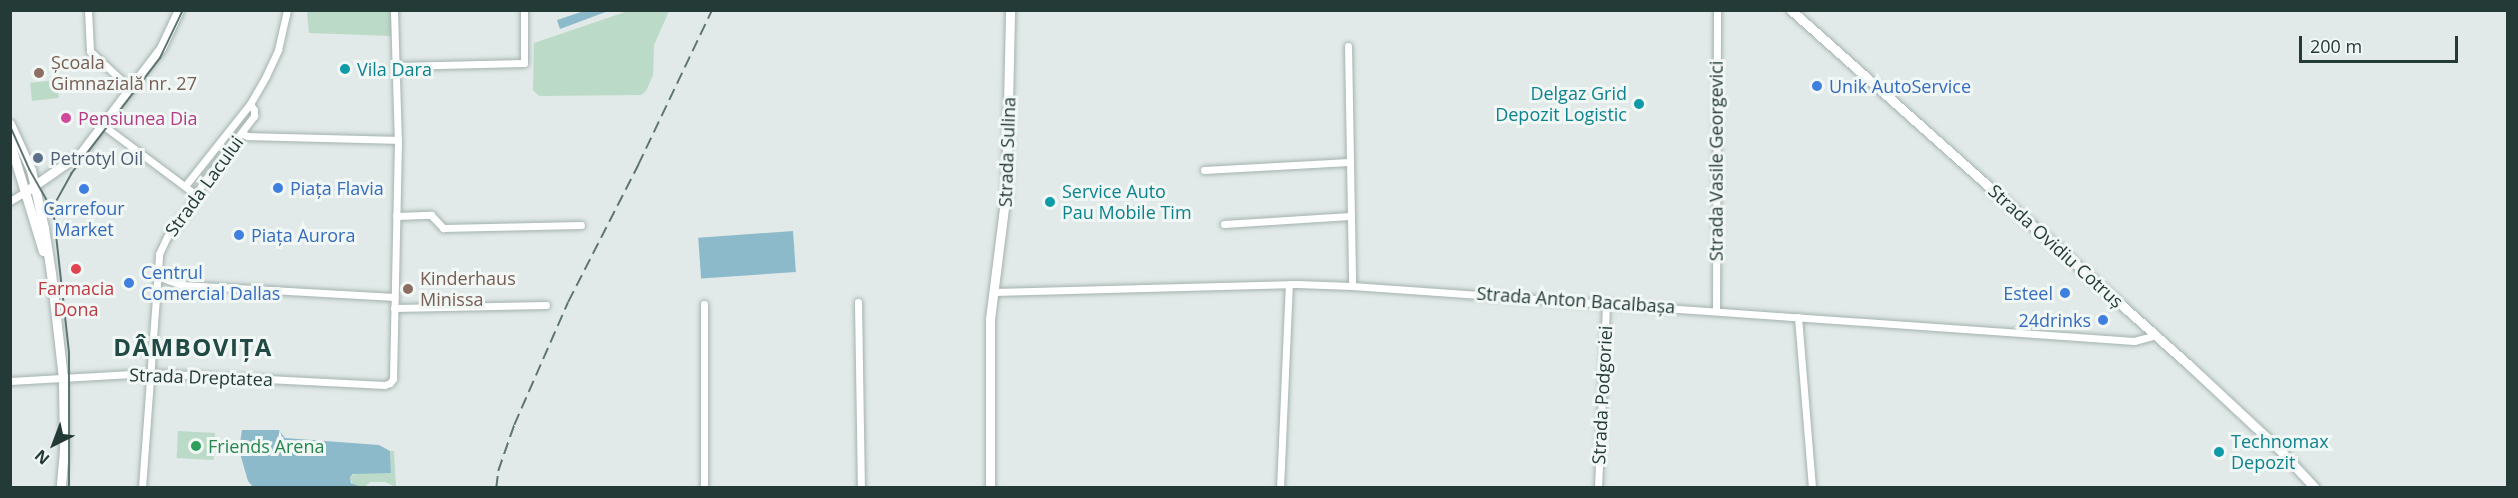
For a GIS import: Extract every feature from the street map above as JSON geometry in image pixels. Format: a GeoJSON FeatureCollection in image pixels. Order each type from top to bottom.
{"type":"FeatureCollection","features":[{"type":"Feature","properties":{"kind":"main road"},"geometry":{"type":"LineString","coordinates":[[25,192],[74,160],[104,126],[161,48],[179,10]]}},
{"type":"Feature","properties":{"kind":"main road","name":"Strada Sulina"},"geometry":{"type":"LineString","coordinates":[[990,488],[990,319],[1006,192],[1010,10]]}},
{"type":"Feature","properties":{"kind":"main road","name":"Strada Ovidiu Cotruș"},"geometry":{"type":"LineString","coordinates":[[1791,10],[2156,335],[2278,448],[2315,488]]}},
{"type":"Feature","properties":{"kind":"main road"},"geometry":{"type":"LineString","coordinates":[[10,124],[21,145],[34,186],[51,273],[63,379],[64,450],[61,488]]}},
{"type":"Feature","properties":{"kind":"main road"},"geometry":{"type":"LineString","coordinates":[[10,143],[51,273]]}},
{"type":"Feature","properties":{"kind":"street"},"geometry":{"type":"LineString","coordinates":[[88,10],[90,51],[131,89]]}},
{"type":"Feature","properties":{"kind":"street","name":"Strada Lacului"},"geometry":{"type":"LineString","coordinates":[[185,186],[250,104],[278,50],[287,10]]}},
{"type":"Feature","properties":{"kind":"street"},"geometry":{"type":"LineString","coordinates":[[394,10],[398,143],[394,308],[546,305]]}},
{"type":"Feature","properties":{"kind":"street"},"geometry":{"type":"LineString","coordinates":[[397,66],[524,63],[524,10]]}},
{"type":"Feature","properties":{"kind":"street","name":"Strada Vasile Georgevici"},"geometry":{"type":"LineString","coordinates":[[1716,311],[1717,10]]}},
{"type":"Feature","properties":{"kind":"street"},"geometry":{"type":"LineString","coordinates":[[1348,46],[1352,286]]}},
{"type":"Feature","properties":{"kind":"street","name":"Strada Lacului"},"geometry":{"type":"LineString","coordinates":[[142,488],[148,373],[162,246],[190,207],[195,194],[242,134],[255,113],[250,104]]}},
{"type":"Feature","properties":{"kind":"street"},"geometry":{"type":"LineString","coordinates":[[104,126],[195,194]]}},
{"type":"Feature","properties":{"kind":"street"},"geometry":{"type":"LineString","coordinates":[[242,134],[398,143]]}},
{"type":"Feature","properties":{"kind":"street"},"geometry":{"type":"LineString","coordinates":[[1204,170],[1349,162]]}},
{"type":"Feature","properties":{"kind":"street"},"geometry":{"type":"LineString","coordinates":[[10,201],[25,192]]}},
{"type":"Feature","properties":{"kind":"street"},"geometry":{"type":"LineString","coordinates":[[396,216],[431,215],[444,228],[581,225]]}},
{"type":"Feature","properties":{"kind":"street"},"geometry":{"type":"LineString","coordinates":[[1224,224],[1350,216]]}},
{"type":"Feature","properties":{"kind":"street"},"geometry":{"type":"LineString","coordinates":[[157,276],[182,285],[395,297]]}},
{"type":"Feature","properties":{"kind":"street"},"geometry":{"type":"LineString","coordinates":[[1280,488],[1289,285]]}},
{"type":"Feature","properties":{"kind":"street","name":"Strada Anton Bacalbașa"},"geometry":{"type":"LineString","coordinates":[[994,292],[1289,285],[1352,286],[2134,341],[2156,335]]}},
{"type":"Feature","properties":{"kind":"street"},"geometry":{"type":"LineString","coordinates":[[858,302],[861,488]]}},
{"type":"Feature","properties":{"kind":"street","name":"Strada Podgoriei"},"geometry":{"type":"LineString","coordinates":[[1598,488],[1606,303]]}},
{"type":"Feature","properties":{"kind":"street"},"geometry":{"type":"LineString","coordinates":[[704,304],[704,488]]}},
{"type":"Feature","properties":{"kind":"street","name":"Strada Dreptatea"},"geometry":{"type":"LineString","coordinates":[[10,381],[148,373],[385,385],[390,383],[394,308]]}},
{"type":"Feature","properties":{"kind":"street"},"geometry":{"type":"LineString","coordinates":[[1798,317],[1812,488]]}},
{"type":"Feature","properties":{"kind":"green space"},"geometry":{"type":"Polygon","coordinates":[[[311,10],[391,11],[392,36],[309,33],[307,13],[311,10]]]}},
{"type":"Feature","properties":{"kind":"green space"},"geometry":{"type":"Polygon","coordinates":[[[631,10],[669,11],[654,45],[653,75],[646,91],[641,95],[539,96],[533,90],[534,43],[631,10]]]}},
{"type":"Feature","properties":{"kind":"green space"},"geometry":{"type":"Polygon","coordinates":[[[57,80],[59,98],[32,101],[30,83],[57,80]]]}},
{"type":"Feature","properties":{"kind":"green space","name":"Friends Arena"},"geometry":{"type":"Polygon","coordinates":[[[178,431],[215,433],[214,460],[177,458],[178,431]]]}},
{"type":"Feature","properties":{"kind":"green space"},"geometry":{"type":"Polygon","coordinates":[[[390,451],[394,451],[396,487],[385,482],[370,482],[365,487],[354,487],[350,477],[357,473],[391,473],[390,451]]]}},
{"type":"Feature","properties":{"kind":"water"},"geometry":{"type":"Polygon","coordinates":[[[611,10],[560,29],[557,20],[584,11],[611,10]]]}},
{"type":"Feature","properties":{"kind":"water"},"geometry":{"type":"Polygon","coordinates":[[[793,231],[796,272],[701,279],[698,238],[793,231]]]}},
{"type":"Feature","properties":{"kind":"water"},"geometry":{"type":"Polygon","coordinates":[[[242,430],[279,430],[285,438],[379,445],[390,451],[391,473],[353,474],[350,477],[351,483],[361,487],[253,487],[248,481],[239,450],[242,430]]]}},
{"type":"Feature","properties":{"kind":"tram line"},"geometry":{"type":"LineString","coordinates":[[69,488],[69,353],[53,207],[71,174],[160,58],[183,10]]}},
{"type":"Feature","properties":{"kind":"tram line"},"geometry":{"type":"LineString","coordinates":[[10,125],[30,170],[55,214]]}},
{"type":"Feature","properties":{"kind":"railway"},"geometry":{"type":"LineString","coordinates":[[496,488],[498,471],[514,425],[568,302],[638,165],[712,10]]}},
{"type":"Feature","properties":{"kind":"place","name":"Vila Dara"},"geometry":{"type":"Point","coordinates":[345,69]}},
{"type":"Feature","properties":{"kind":"place","name":"Școala Gimnazială nr. 27"},"geometry":{"type":"Point","coordinates":[39,73]}},
{"type":"Feature","properties":{"kind":"place","name":"Unik AutoService"},"geometry":{"type":"Point","coordinates":[1817,86]}},
{"type":"Feature","properties":{"kind":"place","name":"Delgaz Grid Depozit Logistic"},"geometry":{"type":"Point","coordinates":[1639,104]}},
{"type":"Feature","properties":{"kind":"place","name":"Pensiunea Dia"},"geometry":{"type":"Point","coordinates":[66,118]}},
{"type":"Feature","properties":{"kind":"place","name":"Petrotyl Oil"},"geometry":{"type":"Point","coordinates":[38,158]}},
{"type":"Feature","properties":{"kind":"place","name":"Piața Flavia"},"geometry":{"type":"Point","coordinates":[278,188]}},
{"type":"Feature","properties":{"kind":"place","name":"Carrefour Market"},"geometry":{"type":"Point","coordinates":[84,189]}},
{"type":"Feature","properties":{"kind":"place","name":"Service Auto Pau Mobile Tim"},"geometry":{"type":"Point","coordinates":[1050,202]}},
{"type":"Feature","properties":{"kind":"place","name":"Piața Aurora"},"geometry":{"type":"Point","coordinates":[239,235]}},
{"type":"Feature","properties":{"kind":"place","name":"Farmacia Dona"},"geometry":{"type":"Point","coordinates":[76,269]}},
{"type":"Feature","properties":{"kind":"place","name":"Centrul Comercial Dallas"},"geometry":{"type":"Point","coordinates":[129,283]}},
{"type":"Feature","properties":{"kind":"place","name":"Kinderhaus Minissa"},"geometry":{"type":"Point","coordinates":[408,289]}},
{"type":"Feature","properties":{"kind":"place","name":"Esteel"},"geometry":{"type":"Point","coordinates":[2065,293]}},
{"type":"Feature","properties":{"kind":"place","name":"24drinks"},"geometry":{"type":"Point","coordinates":[2103,320]}},
{"type":"Feature","properties":{"kind":"place","name":"Friends Arena"},"geometry":{"type":"Point","coordinates":[196,446]}},
{"type":"Feature","properties":{"kind":"place","name":"Technomax Depozit"},"geometry":{"type":"Point","coordinates":[2219,452]}},
{"type":"Feature","properties":{"kind":"district","name":"DÂMBOVIȚA"},"geometry":{"type":"Point","coordinates":[193,347]}}]}
